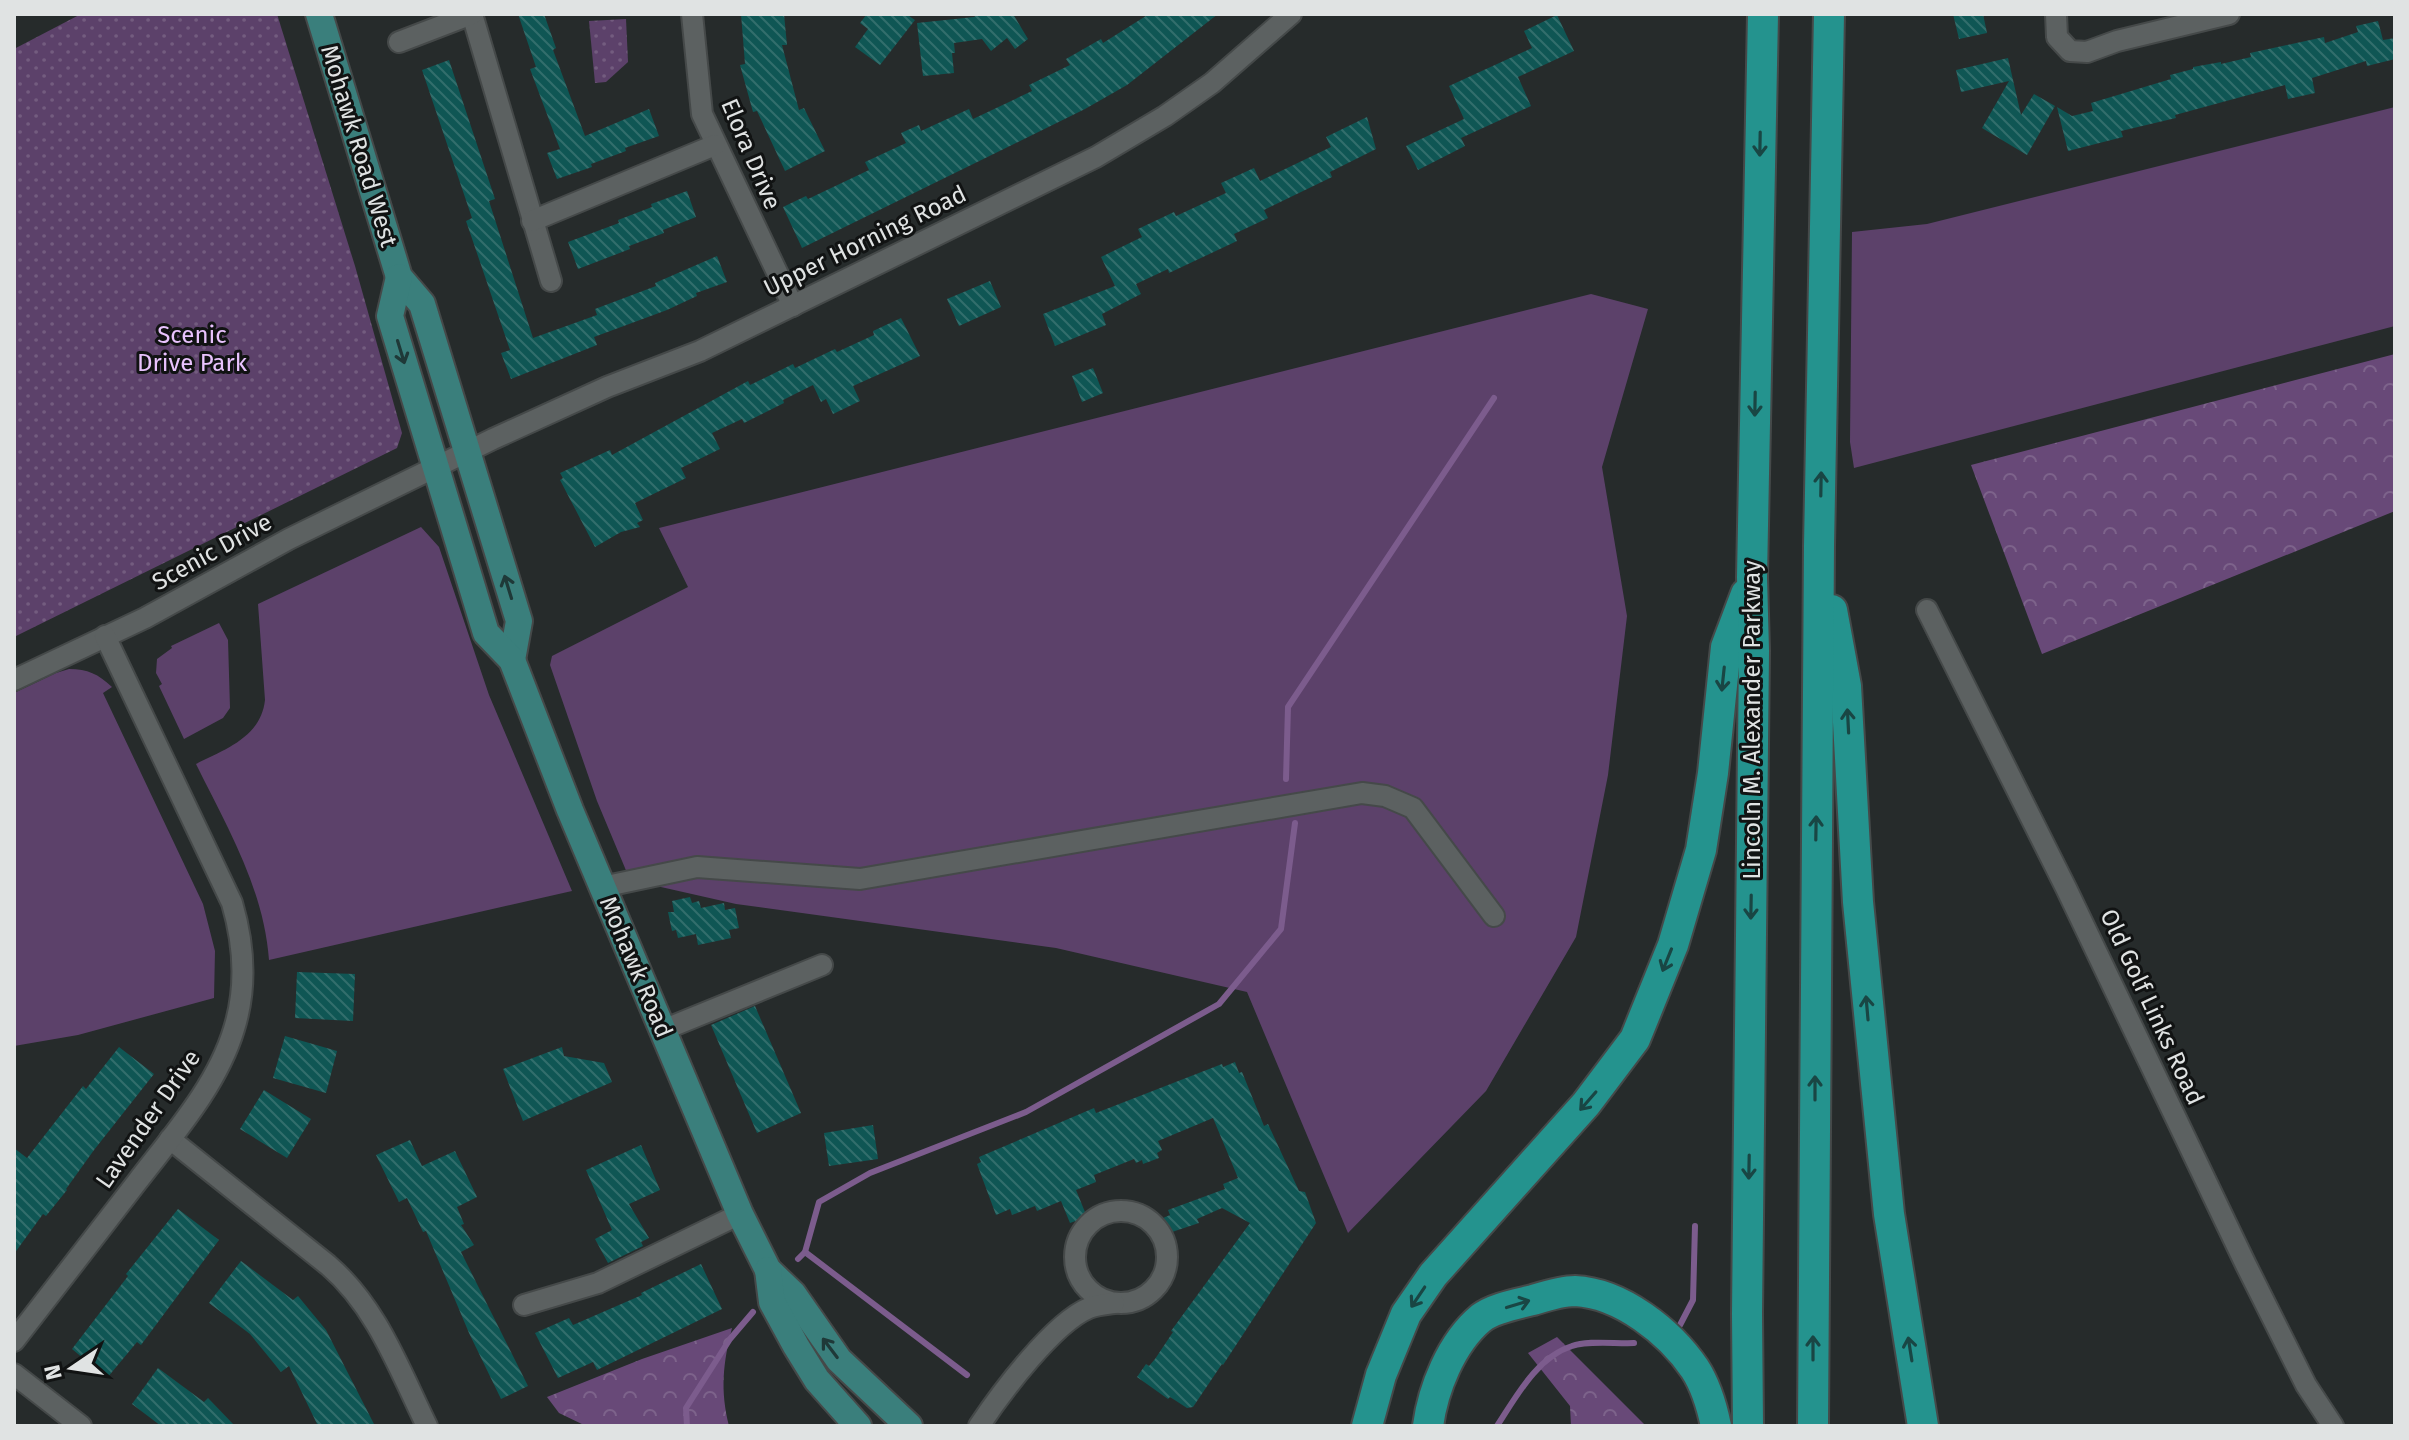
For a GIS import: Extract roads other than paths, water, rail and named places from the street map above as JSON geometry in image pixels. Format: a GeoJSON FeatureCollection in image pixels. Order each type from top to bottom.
{"type":"FeatureCollection","features":[{"type":"Feature","properties":{"kind":"highway","name":"Lincoln M. Alexander Parkway"},"geometry":{"type":"LineString","coordinates":[[1748,1426],[1752,577],[1763,14]]}},
{"type":"Feature","properties":{"kind":"highway"},"geometry":{"type":"LineString","coordinates":[[1813,1426],[1819,546],[1829,14]]}},
{"type":"Feature","properties":{"kind":"highway"},"geometry":{"type":"LineString","coordinates":[[1819,546],[1846,686],[1858,902],[1872,1060],[1889,1214],[1923,1426]]}},
{"type":"Feature","properties":{"kind":"highway"},"geometry":{"type":"LineString","coordinates":[[1367,1426],[1386,1363],[1406,1314],[1424,1288],[1455,1248],[1593,1096],[1635,1039],[1673,945],[1701,850],[1713,773],[1726,647],[1752,577]]}},
{"type":"Feature","properties":{"kind":"highway"},"geometry":{"type":"LineString","coordinates":[[1428,1426],[1431,1404],[1445,1368],[1461,1342],[1483,1317],[1516,1304],[1574,1291],[1609,1298],[1673,1343],[1696,1370],[1712,1407],[1716,1426]]}},
{"type":"Feature","properties":{"kind":"main road","name":"Mohawk Road West"},"geometry":{"type":"LineString","coordinates":[[319,14],[399,277],[422,304],[467,452]]}},
{"type":"Feature","properties":{"kind":"main road","name":"Mohawk Road West"},"geometry":{"type":"LineString","coordinates":[[399,277],[390,316],[435,468]]}},
{"type":"Feature","properties":{"kind":"main road"},"geometry":{"type":"LineString","coordinates":[[467,452],[519,621],[512,660]]}},
{"type":"Feature","properties":{"kind":"main road","name":"Mohawk Road"},"geometry":{"type":"LineString","coordinates":[[435,468],[486,633],[512,660],[602,887],[740,1214],[768,1270],[772,1302],[817,1380],[858,1426]]}},
{"type":"Feature","properties":{"kind":"main road","name":"Mohawk Road"},"geometry":{"type":"LineString","coordinates":[[768,1270],[793,1294],[839,1360],[909,1426]]}},
{"type":"Feature","properties":{"kind":"street"},"geometry":{"type":"LineString","coordinates":[[399,42],[472,14],[551,281]]}},
{"type":"Feature","properties":{"kind":"street","name":"Elora Drive"},"geometry":{"type":"LineString","coordinates":[[692,14],[702,114],[793,306]]}},
{"type":"Feature","properties":{"kind":"street","name":"Upper Horning Road"},"geometry":{"type":"LineString","coordinates":[[435,468],[607,387],[700,351],[1096,157],[1165,116],[1212,83],[1291,14]]}},
{"type":"Feature","properties":{"kind":"street"},"geometry":{"type":"LineString","coordinates":[[2056,14],[2057,37],[2070,51],[2087,52],[2117,41],[2229,14]]}},
{"type":"Feature","properties":{"kind":"street"},"geometry":{"type":"LineString","coordinates":[[532,221],[715,145]]}},
{"type":"Feature","properties":{"kind":"street","name":"Scenic Drive"},"geometry":{"type":"LineString","coordinates":[[14,680],[169,606],[289,539],[435,468]]}},
{"type":"Feature","properties":{"kind":"street","name":"Old Golf Links Road"},"geometry":{"type":"LineString","coordinates":[[1927,610],[2066,888],[2246,1265],[2306,1385],[2333,1426]]}},
{"type":"Feature","properties":{"kind":"street","name":"Lavender Drive"},"geometry":{"type":"LineString","coordinates":[[14,1341],[170,1139],[213,1077],[236,1022],[242,988],[241,939],[232,903],[105,636]]}},
{"type":"Feature","properties":{"kind":"street"},"geometry":{"type":"LineString","coordinates":[[602,887],[697,867],[860,879],[1362,793],[1385,796],[1413,808],[1494,916]]}},
{"type":"Feature","properties":{"kind":"street"},"geometry":{"type":"LineString","coordinates":[[663,1030],[822,965]]}},
{"type":"Feature","properties":{"kind":"street"},"geometry":{"type":"LineString","coordinates":[[170,1139],[352,1287],[385,1338],[427,1426]]}},
{"type":"Feature","properties":{"kind":"street"},"geometry":{"type":"LineString","coordinates":[[979,1426],[1051,1336],[1068,1320],[1090,1307],[1130,1303],[1145,1297],[1158,1285],[1168,1255],[1164,1239],[1150,1221],[1135,1213],[1119,1211],[1103,1214],[1090,1223],[1080,1236],[1075,1252],[1078,1296],[1068,1320]]}},
{"type":"Feature","properties":{"kind":"street"},"geometry":{"type":"LineString","coordinates":[[524,1305],[598,1283],[740,1214]]}},
{"type":"Feature","properties":{"kind":"street"},"geometry":{"type":"LineString","coordinates":[[1078,1273],[1092,1293],[1114,1303]]}},
{"type":"Feature","properties":{"kind":"street"},"geometry":{"type":"LineString","coordinates":[[14,1374],[81,1426]]}},
{"type":"Feature","properties":{"kind":"waterway"},"geometry":{"type":"LineString","coordinates":[[1286,779],[1288,707],[1494,398]]}},
{"type":"Feature","properties":{"kind":"waterway"},"geometry":{"type":"LineString","coordinates":[[798,1259],[805,1252],[819,1202],[870,1173],[1026,1112],[1219,1004],[1281,929],[1295,823]]}},
{"type":"Feature","properties":{"kind":"waterway"},"geometry":{"type":"LineString","coordinates":[[1680,1325],[1693,1300],[1695,1226]]}},
{"type":"Feature","properties":{"kind":"waterway"},"geometry":{"type":"LineString","coordinates":[[805,1252],[967,1375]]}},
{"type":"Feature","properties":{"kind":"waterway"},"geometry":{"type":"LineString","coordinates":[[687,1426],[686,1408],[730,1339],[753,1312]]}},
{"type":"Feature","properties":{"kind":"waterway"},"geometry":{"type":"LineString","coordinates":[[1497,1426],[1528,1379],[1560,1351],[1586,1343],[1634,1343]]}},
{"type":"Feature","properties":{"kind":"park label","name":"Scenic Drive Park"},"geometry":{"type":"Point","coordinates":[192,349]}}]}
